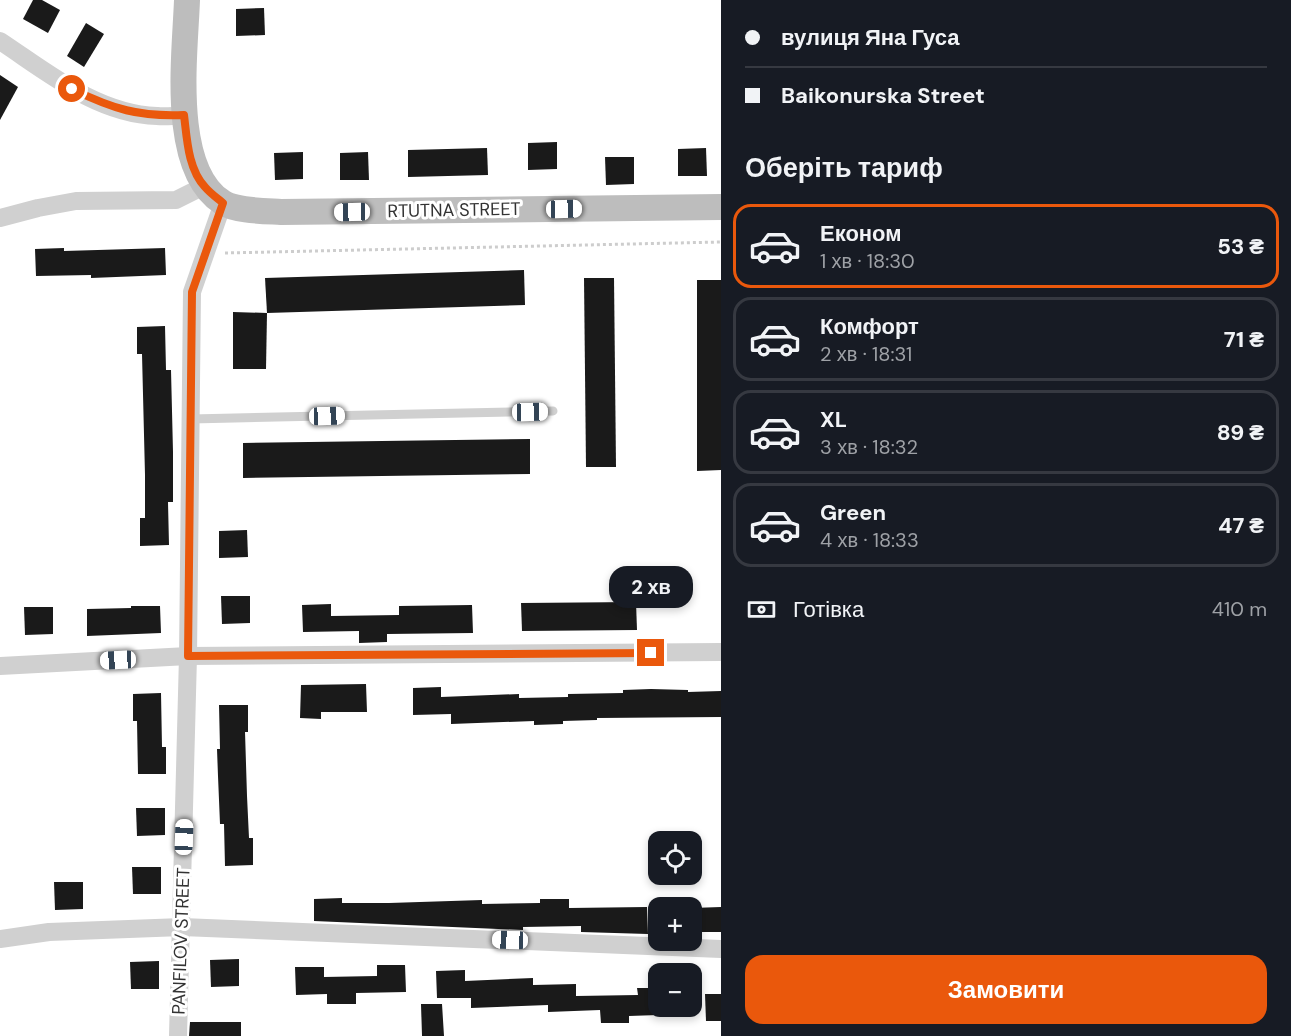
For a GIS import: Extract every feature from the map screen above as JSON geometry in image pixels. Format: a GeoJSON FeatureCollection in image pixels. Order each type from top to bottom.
{"type":"FeatureCollection","features":[{"type":"Feature","properties":{"kind":"main road"},"geometry":{"type":"LineString","coordinates":[[187,0],[184,115],[188,146],[194,168],[204,186],[223,203]]}},
{"type":"Feature","properties":{"kind":"main road","name":"RTUTNA STREET"},"geometry":{"type":"LineString","coordinates":[[223,203],[281,212],[721,207]]}},
{"type":"Feature","properties":{"kind":"street"},"geometry":{"type":"LineString","coordinates":[[0,41],[72,89],[99,102],[147,115],[184,115]]}},
{"type":"Feature","properties":{"kind":"street"},"geometry":{"type":"LineString","coordinates":[[0,218],[76,201],[176,200],[204,186]]}},
{"type":"Feature","properties":{"kind":"street","name":"PANFILOV STREET"},"geometry":{"type":"LineString","coordinates":[[178,1036],[188,656],[192,292],[223,203]]}},
{"type":"Feature","properties":{"kind":"street"},"geometry":{"type":"LineString","coordinates":[[0,666],[188,656],[721,652]]}},
{"type":"Feature","properties":{"kind":"street"},"geometry":{"type":"LineString","coordinates":[[0,939],[49,932],[182,927],[721,949]]}},
{"type":"Feature","properties":{"kind":"lane"},"geometry":{"type":"LineString","coordinates":[[191,419],[553,411]]}},
{"type":"Feature","properties":{"kind":"path"},"geometry":{"type":"LineString","coordinates":[[205,253],[721,242]]}},
{"type":"Feature","properties":{"kind":"building"},"geometry":{"type":"Polygon","coordinates":[[[33,0],[42,0],[60,10],[48,33],[23,19],[33,0]]]}},
{"type":"Feature","properties":{"kind":"building"},"geometry":{"type":"Polygon","coordinates":[[[264,8],[265,35],[236,36],[236,9],[264,8]]]}},
{"type":"Feature","properties":{"kind":"building"},"geometry":{"type":"Polygon","coordinates":[[[86,23],[104,34],[84,67],[67,56],[86,23]]]}},
{"type":"Feature","properties":{"kind":"building"},"geometry":{"type":"Polygon","coordinates":[[[0,75],[18,87],[0,120],[0,75]]]}},
{"type":"Feature","properties":{"kind":"building"},"geometry":{"type":"Polygon","coordinates":[[[557,142],[557,169],[528,170],[528,143],[557,142]]]}},
{"type":"Feature","properties":{"kind":"building"},"geometry":{"type":"Polygon","coordinates":[[[487,148],[488,175],[408,177],[408,150],[487,148]]]}},
{"type":"Feature","properties":{"kind":"building"},"geometry":{"type":"Polygon","coordinates":[[[706,148],[707,176],[678,176],[678,149],[706,148]]]}},
{"type":"Feature","properties":{"kind":"building"},"geometry":{"type":"Polygon","coordinates":[[[303,152],[303,179],[275,180],[274,153],[303,152]]]}},
{"type":"Feature","properties":{"kind":"building"},"geometry":{"type":"Polygon","coordinates":[[[368,152],[369,180],[340,180],[340,153],[368,152]]]}},
{"type":"Feature","properties":{"kind":"building"},"geometry":{"type":"Polygon","coordinates":[[[605,157],[634,157],[634,184],[606,185],[605,157]]]}},
{"type":"Feature","properties":{"kind":"building"},"geometry":{"type":"Polygon","coordinates":[[[64,248],[64,251],[165,248],[166,275],[91,278],[91,275],[36,276],[35,249],[64,248]]]}},
{"type":"Feature","properties":{"kind":"building"},"geometry":{"type":"Polygon","coordinates":[[[524,270],[525,305],[267,313],[265,278],[524,270]]]}},
{"type":"Feature","properties":{"kind":"building"},"geometry":{"type":"Polygon","coordinates":[[[584,278],[614,278],[616,467],[586,467],[584,278]]]}},
{"type":"Feature","properties":{"kind":"building"},"geometry":{"type":"Polygon","coordinates":[[[697,280],[721,280],[721,470],[697,471],[697,280]]]}},
{"type":"Feature","properties":{"kind":"building"},"geometry":{"type":"Polygon","coordinates":[[[233,312],[267,313],[266,369],[233,369],[233,312]]]}},
{"type":"Feature","properties":{"kind":"building"},"geometry":{"type":"Polygon","coordinates":[[[165,326],[166,370],[171,370],[173,452],[173,502],[168,502],[169,545],[140,546],[140,518],[145,518],[145,475],[142,354],[137,354],[137,327],[165,326]]]}},
{"type":"Feature","properties":{"kind":"building"},"geometry":{"type":"Polygon","coordinates":[[[530,439],[530,474],[243,478],[243,443],[530,439]]]}},
{"type":"Feature","properties":{"kind":"building"},"geometry":{"type":"Polygon","coordinates":[[[247,530],[248,557],[219,558],[219,531],[247,530]]]}},
{"type":"Feature","properties":{"kind":"building"},"geometry":{"type":"Polygon","coordinates":[[[221,596],[250,596],[250,623],[222,624],[221,596]]]}},
{"type":"Feature","properties":{"kind":"building"},"geometry":{"type":"Polygon","coordinates":[[[636,602],[637,630],[522,631],[521,603],[636,602]]]}},
{"type":"Feature","properties":{"kind":"building"},"geometry":{"type":"Polygon","coordinates":[[[331,604],[331,616],[399,615],[399,606],[472,605],[473,633],[387,634],[387,642],[359,643],[359,631],[303,632],[302,605],[331,604]]]}},
{"type":"Feature","properties":{"kind":"building"},"geometry":{"type":"Polygon","coordinates":[[[131,606],[160,606],[161,633],[87,636],[87,609],[131,608],[131,606]]]}},
{"type":"Feature","properties":{"kind":"building"},"geometry":{"type":"Polygon","coordinates":[[[24,607],[53,607],[53,634],[25,635],[24,607]]]}},
{"type":"Feature","properties":{"kind":"building"},"geometry":{"type":"Polygon","coordinates":[[[366,684],[367,712],[321,712],[321,719],[300,718],[301,685],[366,684]]]}},
{"type":"Feature","properties":{"kind":"building"},"geometry":{"type":"Polygon","coordinates":[[[441,687],[441,697],[519,694],[519,698],[568,697],[568,694],[623,693],[623,690],[651,689],[688,690],[688,692],[721,691],[721,717],[597,718],[597,720],[563,721],[563,724],[534,725],[534,721],[451,724],[451,714],[413,715],[413,688],[441,687]]]}},
{"type":"Feature","properties":{"kind":"building"},"geometry":{"type":"Polygon","coordinates":[[[161,693],[162,747],[166,747],[166,774],[138,774],[137,721],[133,721],[133,694],[161,693]]]}},
{"type":"Feature","properties":{"kind":"building"},"geometry":{"type":"Polygon","coordinates":[[[219,705],[248,705],[248,732],[245,732],[247,796],[249,838],[253,838],[253,865],[225,866],[224,824],[220,824],[218,776],[219,705]]]}},
{"type":"Feature","properties":{"kind":"building"},"geometry":{"type":"Polygon","coordinates":[[[136,808],[165,808],[165,835],[137,836],[136,808]]]}},
{"type":"Feature","properties":{"kind":"building"},"geometry":{"type":"Polygon","coordinates":[[[132,867],[161,867],[161,894],[133,894],[132,867]]]}},
{"type":"Feature","properties":{"kind":"building"},"geometry":{"type":"Polygon","coordinates":[[[54,882],[83,882],[83,909],[55,910],[54,882]]]}},
{"type":"Feature","properties":{"kind":"building"},"geometry":{"type":"Polygon","coordinates":[[[342,898],[342,903],[482,900],[482,904],[540,903],[540,899],[569,899],[569,908],[647,907],[648,934],[581,932],[581,926],[523,927],[523,930],[314,921],[314,899],[342,898]]]}},
{"type":"Feature","properties":{"kind":"building"},"geometry":{"type":"Polygon","coordinates":[[[721,907],[721,932],[702,932],[702,908],[721,907]]]}},
{"type":"Feature","properties":{"kind":"building"},"geometry":{"type":"Polygon","coordinates":[[[239,959],[239,986],[211,987],[210,960],[239,959]]]}},
{"type":"Feature","properties":{"kind":"building"},"geometry":{"type":"Polygon","coordinates":[[[159,961],[159,989],[131,989],[130,962],[159,961]]]}},
{"type":"Feature","properties":{"kind":"building"},"geometry":{"type":"Polygon","coordinates":[[[377,965],[405,965],[406,992],[356,993],[356,1004],[327,1004],[327,994],[296,995],[295,967],[324,967],[324,977],[377,976],[377,965]]]}},
{"type":"Feature","properties":{"kind":"building"},"geometry":{"type":"Polygon","coordinates":[[[465,970],[465,981],[533,978],[533,985],[576,984],[576,996],[638,995],[637,988],[648,988],[648,1015],[629,1016],[629,1023],[601,1023],[600,1010],[548,1012],[548,1005],[471,1008],[471,998],[437,998],[436,971],[465,970]]]}},
{"type":"Feature","properties":{"kind":"building"},"geometry":{"type":"Polygon","coordinates":[[[705,994],[721,994],[721,1021],[706,1021],[705,994]]]}},
{"type":"Feature","properties":{"kind":"building"},"geometry":{"type":"Polygon","coordinates":[[[421,1004],[442,1004],[444,1036],[422,1036],[421,1004]]]}},
{"type":"Feature","properties":{"kind":"building"},"geometry":{"type":"Polygon","coordinates":[[[190,1022],[241,1022],[241,1036],[189,1036],[190,1022]]]}},
{"type":"Feature","properties":{"kind":"route"},"geometry":{"type":"LineString","coordinates":[[72,89],[99,102],[130,112],[156,116],[184,115],[188,146],[194,168],[204,186],[223,203],[192,292],[188,656],[651,653]]}}]}
